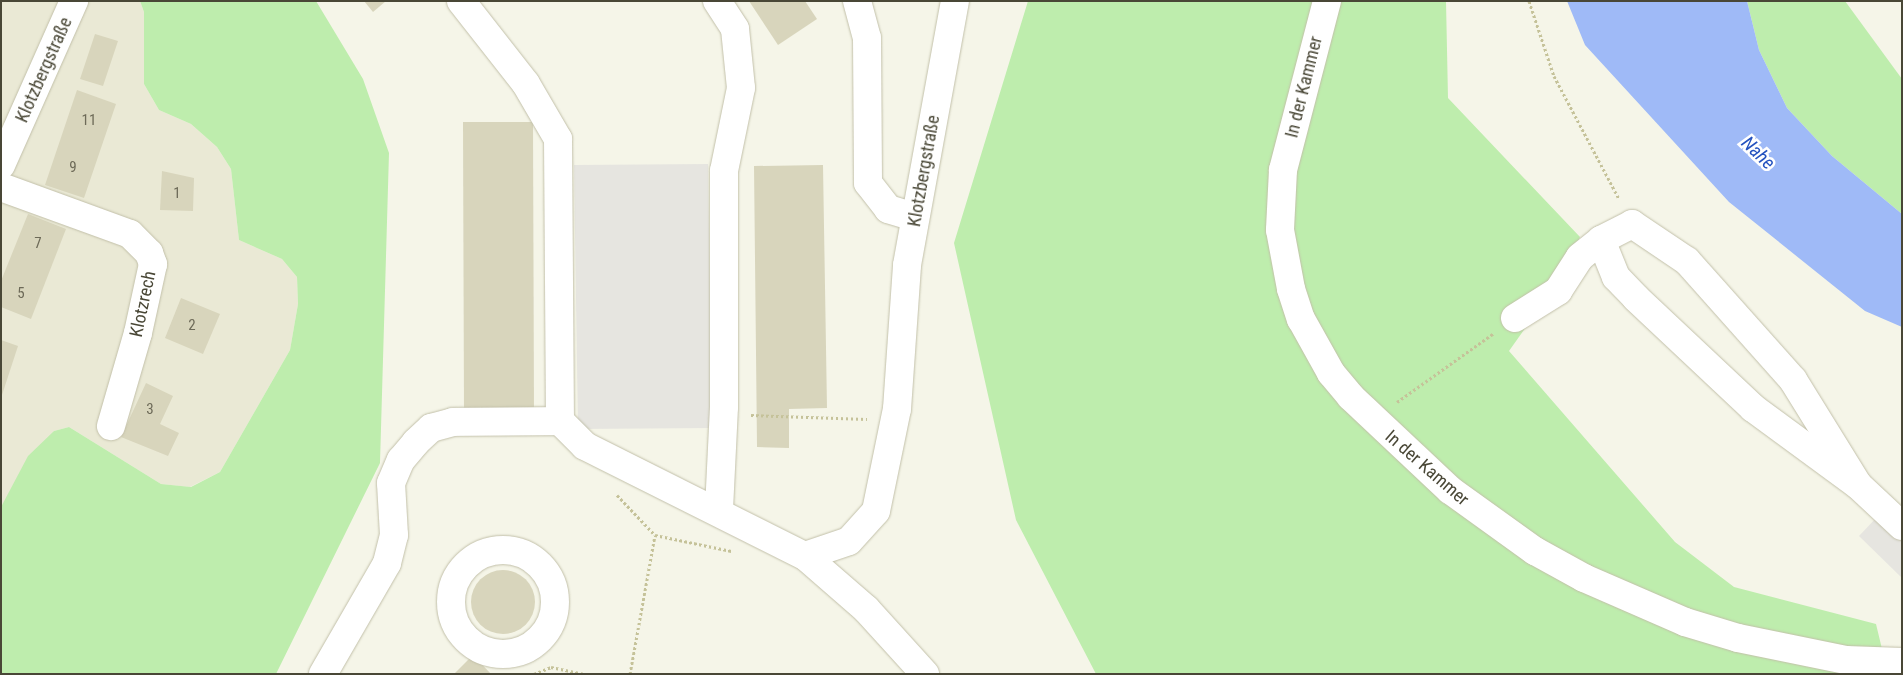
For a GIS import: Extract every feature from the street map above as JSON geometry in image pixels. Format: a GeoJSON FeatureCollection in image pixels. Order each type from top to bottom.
{"type":"FeatureCollection","features":[{"type":"Feature","properties":{"kind":"street","name":"Klotzbergstraße"},"geometry":{"type":"LineString","coordinates":[[1,165],[74,1]]}},
{"type":"Feature","properties":{"kind":"street"},"geometry":{"type":"LineString","coordinates":[[461,1],[526,84],[558,139],[560,421],[585,446],[719,510],[805,556],[866,609],[925,674]]}},
{"type":"Feature","properties":{"kind":"street"},"geometry":{"type":"LineString","coordinates":[[717,1],[735,29],[741,88],[724,171],[724,407],[719,510]]}},
{"type":"Feature","properties":{"kind":"street"},"geometry":{"type":"LineString","coordinates":[[857,1],[867,38],[868,183],[888,209],[916,217]]}},
{"type":"Feature","properties":{"kind":"street","name":"Klotzbergstraße"},"geometry":{"type":"LineString","coordinates":[[805,556],[849,541],[876,511],[895,420],[907,265],[955,1]]}},
{"type":"Feature","properties":{"kind":"street","name":"In der Kammer"},"geometry":{"type":"LineString","coordinates":[[1327,1],[1283,170],[1280,230],[1290,289],[1304,326],[1331,373],[1372,420],[1450,490],[1492,522],[1544,555],[1634,602],[1685,622],[1791,651],[1846,660],[1902,662]]}},
{"type":"Feature","properties":{"kind":"street","name":"Klotzrech"},"geometry":{"type":"LineString","coordinates":[[1,187],[130,234],[149,253],[153,264],[138,333],[111,426]]}},
{"type":"Feature","properties":{"kind":"street"},"geometry":{"type":"LineString","coordinates":[[1515,318],[1558,291],[1580,257],[1601,240],[1632,224],[1687,261],[1793,380],[1858,485]]}},
{"type":"Feature","properties":{"kind":"street"},"geometry":{"type":"LineString","coordinates":[[1601,240],[1616,277],[1636,298],[1753,408],[1858,485],[1902,526]]}},
{"type":"Feature","properties":{"kind":"street"},"geometry":{"type":"LineString","coordinates":[[323,674],[387,563],[394,535],[391,484],[401,460],[416,442],[431,428],[453,422],[560,421]]}},
{"type":"Feature","properties":{"kind":"path"},"geometry":{"type":"LineString","coordinates":[[1529,1],[1554,76],[1632,224]]}},
{"type":"Feature","properties":{"kind":"path"},"geometry":{"type":"LineString","coordinates":[[1372,420],[1515,318]]}},
{"type":"Feature","properties":{"kind":"path"},"geometry":{"type":"LineString","coordinates":[[755,416],[895,420]]}},
{"type":"Feature","properties":{"kind":"path"},"geometry":{"type":"LineString","coordinates":[[630,674],[655,535]]}},
{"type":"Feature","properties":{"kind":"path"},"geometry":{"type":"LineString","coordinates":[[534,674],[551,666],[584,674]]}},
{"type":"Feature","properties":{"kind":"shaded area"},"geometry":{"type":"Polygon","coordinates":[[[1,1],[140,1],[144,12],[144,84],[159,110],[191,124],[217,147],[231,169],[239,240],[282,259],[297,277],[298,304],[290,350],[220,472],[190,487],[161,484],[69,427],[54,431],[1,507],[1,1]]]}},
{"type":"Feature","properties":{"kind":"shaded area"},"geometry":{"type":"Polygon","coordinates":[[[708,164],[712,428],[578,429],[574,165],[708,164]]]}},
{"type":"Feature","properties":{"kind":"shaded area"},"geometry":{"type":"Polygon","coordinates":[[[1877,517],[1902,541],[1902,578],[1859,536],[1877,517]]]}},
{"type":"Feature","properties":{"kind":"green space"},"geometry":{"type":"Polygon","coordinates":[[[140,1],[316,1],[363,79],[389,153],[380,463],[276,674],[1,674],[1,507],[28,456],[54,431],[69,427],[161,484],[191,487],[220,472],[290,350],[298,304],[297,277],[282,259],[239,240],[231,169],[217,147],[191,124],[159,110],[144,84],[144,12],[140,1]]]}},
{"type":"Feature","properties":{"kind":"green space"},"geometry":{"type":"Polygon","coordinates":[[[1028,1],[1446,1],[1448,98],[1580,237],[1563,275],[1509,351],[1675,542],[1734,587],[1876,624],[1888,674],[1096,674],[1016,520],[954,243],[1028,1]]]}},
{"type":"Feature","properties":{"kind":"green space"},"geometry":{"type":"Polygon","coordinates":[[[1747,1],[1845,1],[1902,79],[1902,214],[1832,156],[1787,108],[1759,50],[1747,1]]]}},
{"type":"Feature","properties":{"kind":"water","name":"Nahe"},"geometry":{"type":"Polygon","coordinates":[[[1567,1],[1747,1],[1759,50],[1787,108],[1832,156],[1902,214],[1902,327],[1865,311],[1729,202],[1585,45],[1567,1]]]}},
{"type":"Feature","properties":{"kind":"building"},"geometry":{"type":"Polygon","coordinates":[[[364,1],[386,1],[373,12],[364,1]]]}},
{"type":"Feature","properties":{"kind":"building"},"geometry":{"type":"Polygon","coordinates":[[[749,1],[805,1],[817,19],[778,45],[749,1]]]}},
{"type":"Feature","properties":{"kind":"building"},"geometry":{"type":"Polygon","coordinates":[[[95,34],[118,41],[103,86],[80,79],[95,34]]]}},
{"type":"Feature","properties":{"kind":"building"},"geometry":{"type":"Polygon","coordinates":[[[77,90],[116,104],[84,198],[45,185],[77,90]]]}},
{"type":"Feature","properties":{"kind":"building"},"geometry":{"type":"Polygon","coordinates":[[[463,122],[533,122],[534,414],[464,414],[463,122]]]}},
{"type":"Feature","properties":{"kind":"building"},"geometry":{"type":"Polygon","coordinates":[[[823,165],[827,408],[789,409],[789,448],[757,447],[754,166],[823,165]]]}},
{"type":"Feature","properties":{"kind":"building"},"geometry":{"type":"Polygon","coordinates":[[[162,171],[194,178],[193,211],[160,210],[162,171]]]}},
{"type":"Feature","properties":{"kind":"building"},"geometry":{"type":"Polygon","coordinates":[[[28,214],[66,229],[31,319],[1,307],[1,281],[28,214]]]}},
{"type":"Feature","properties":{"kind":"building"},"geometry":{"type":"Polygon","coordinates":[[[181,298],[220,314],[203,354],[165,338],[181,298]]]}},
{"type":"Feature","properties":{"kind":"building"},"geometry":{"type":"Polygon","coordinates":[[[1,340],[18,346],[2,395],[1,395],[1,340]]]}},
{"type":"Feature","properties":{"kind":"building"},"geometry":{"type":"Polygon","coordinates":[[[146,383],[173,396],[160,424],[179,433],[168,456],[121,437],[146,383]]]}},
{"type":"Feature","properties":{"kind":"building"},"geometry":{"type":"Polygon","coordinates":[[[503,570],[515,573],[526,579],[532,590],[535,602],[532,614],[526,625],[515,631],[503,634],[491,631],[480,625],[474,614],[471,602],[474,590],[480,579],[491,573],[503,570]]]}},
{"type":"Feature","properties":{"kind":"building"},"geometry":{"type":"Polygon","coordinates":[[[473,655],[491,674],[454,674],[473,655]]]}}]}
